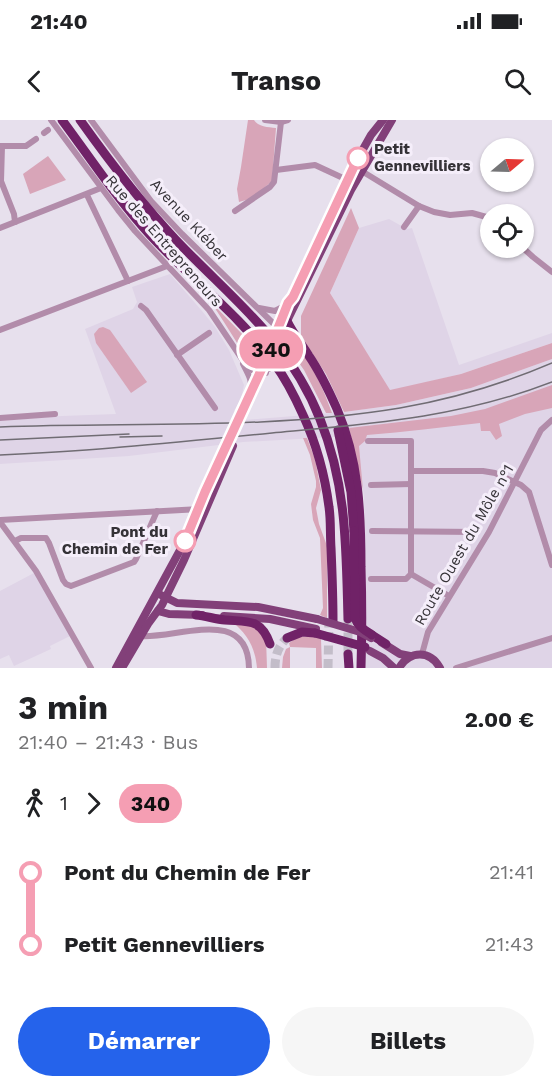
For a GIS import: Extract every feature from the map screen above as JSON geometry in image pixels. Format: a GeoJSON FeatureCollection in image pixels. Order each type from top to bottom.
{"type":"FeatureCollection","features":[{"type":"Feature","properties":{"kind":"highway"},"geometry":{"type":"LineString","coordinates":[[62,120],[132,213],[168,253],[262,348],[294,396],[312,439],[323,476],[329,508],[332,617]]}},
{"type":"Feature","properties":{"kind":"highway"},"geometry":{"type":"LineString","coordinates":[[80,120],[142,204],[178,243],[247,310],[282,350],[311,398],[334,462],[343,505],[348,619]]}},
{"type":"Feature","properties":{"kind":"highway"},"geometry":{"type":"LineString","coordinates":[[287,321],[321,375],[343,425],[352,459],[359,493],[361,528],[361,668]]}},
{"type":"Feature","properties":{"kind":"highway"},"geometry":{"type":"LineString","coordinates":[[280,334],[297,340]]}},
{"type":"Feature","properties":{"kind":"highway"},"geometry":{"type":"LineString","coordinates":[[331,399],[351,492],[355,618],[356,622],[372,637],[386,644]]}},
{"type":"Feature","properties":{"kind":"highway"},"geometry":{"type":"LineString","coordinates":[[320,419],[330,432],[341,464],[354,530]]}},
{"type":"Feature","properties":{"kind":"highway"},"geometry":{"type":"LineString","coordinates":[[196,615],[252,622],[265,631],[270,644]]}},
{"type":"Feature","properties":{"kind":"highway"},"geometry":{"type":"LineString","coordinates":[[287,638],[302,632],[315,631],[368,649]]}},
{"type":"Feature","properties":{"kind":"highway"},"geometry":{"type":"LineString","coordinates":[[348,654],[349,668]]}},
{"type":"Feature","properties":{"kind":"main road"},"geometry":{"type":"LineString","coordinates":[[122,668],[156,592],[203,509],[245,420],[280,334],[340,209],[371,135],[382,122],[392,120]]}},
{"type":"Feature","properties":{"kind":"main road"},"geometry":{"type":"LineString","coordinates":[[280,334],[288,303],[293,297],[348,178],[357,169]]}},
{"type":"Feature","properties":{"kind":"main road"},"geometry":{"type":"LineString","coordinates":[[116,668],[137,635],[158,611],[165,597],[250,396],[265,369]]}},
{"type":"Feature","properties":{"kind":"main road"},"geometry":{"type":"LineString","coordinates":[[156,592],[177,603],[258,607],[317,619],[372,637]]}},
{"type":"Feature","properties":{"kind":"main road"},"geometry":{"type":"LineString","coordinates":[[156,592],[155,608],[168,614],[261,618],[296,624],[315,631]]}},
{"type":"Feature","properties":{"kind":"main road"},"geometry":{"type":"LineString","coordinates":[[386,644],[400,654],[429,656],[440,668]]}},
{"type":"Feature","properties":{"kind":"main road"},"geometry":{"type":"LineString","coordinates":[[368,649],[394,668]]}},
{"type":"Feature","properties":{"kind":"main road"},"geometry":{"type":"LineString","coordinates":[[399,668],[410,656]]}},
{"type":"Feature","properties":{"kind":"street","name":"Rue des Entrepreneurs"},"geometry":{"type":"LineString","coordinates":[[51,120],[135,231],[209,310],[246,365],[252,370],[265,369]]}},
{"type":"Feature","properties":{"kind":"street","name":"Avenue Kléber"},"geometry":{"type":"LineString","coordinates":[[91,120],[151,201],[280,334]]}},
{"type":"Feature","properties":{"kind":"street"},"geometry":{"type":"LineString","coordinates":[[96,120],[126,168]]}},
{"type":"Feature","properties":{"kind":"street"},"geometry":{"type":"LineString","coordinates":[[235,211],[273,184],[275,180],[284,121],[265,120]]}},
{"type":"Feature","properties":{"kind":"street"},"geometry":{"type":"LineString","coordinates":[[15,222],[1,181],[1,146],[26,146],[36,139]]}},
{"type":"Feature","properties":{"kind":"street"},"geometry":{"type":"LineString","coordinates":[[276,170],[315,165],[343,178],[348,178]]}},
{"type":"Feature","properties":{"kind":"street"},"geometry":{"type":"LineString","coordinates":[[357,169],[419,206],[434,212],[480,215]]}},
{"type":"Feature","properties":{"kind":"street"},"geometry":{"type":"LineString","coordinates":[[0,228],[101,188]]}},
{"type":"Feature","properties":{"kind":"street"},"geometry":{"type":"LineString","coordinates":[[87,195],[128,281]]}},
{"type":"Feature","properties":{"kind":"street"},"geometry":{"type":"LineString","coordinates":[[404,227],[419,206]]}},
{"type":"Feature","properties":{"kind":"street"},"geometry":{"type":"LineString","coordinates":[[534,258],[552,272]]}},
{"type":"Feature","properties":{"kind":"street"},"geometry":{"type":"LineString","coordinates":[[0,330],[167,266]]}},
{"type":"Feature","properties":{"kind":"street"},"geometry":{"type":"LineString","coordinates":[[253,304],[260,309],[275,311],[288,303]]}},
{"type":"Feature","properties":{"kind":"street"},"geometry":{"type":"LineString","coordinates":[[141,306],[215,408]]}},
{"type":"Feature","properties":{"kind":"street"},"geometry":{"type":"LineString","coordinates":[[177,355],[209,333]]}},
{"type":"Feature","properties":{"kind":"street","name":"Rue des Entrepreneurs"},"geometry":{"type":"LineString","coordinates":[[236,350],[249,376],[252,386],[250,396]]}},
{"type":"Feature","properties":{"kind":"street"},"geometry":{"type":"LineString","coordinates":[[0,418],[55,414]]}},
{"type":"Feature","properties":{"kind":"street","name":"Route Ouest du Môle n°1"},"geometry":{"type":"LineString","coordinates":[[422,654],[428,632],[489,532],[541,430],[552,420]]}},
{"type":"Feature","properties":{"kind":"street"},"geometry":{"type":"LineString","coordinates":[[368,441],[411,441],[411,574],[406,579],[370,579]]}},
{"type":"Feature","properties":{"kind":"street"},"geometry":{"type":"LineString","coordinates":[[411,471],[483,471],[495,473],[521,485],[529,492],[552,565]]}},
{"type":"Feature","properties":{"kind":"street"},"geometry":{"type":"LineString","coordinates":[[371,485],[411,484]]}},
{"type":"Feature","properties":{"kind":"street"},"geometry":{"type":"LineString","coordinates":[[0,521],[203,509]]}},
{"type":"Feature","properties":{"kind":"street"},"geometry":{"type":"LineString","coordinates":[[15,541],[21,538],[47,539],[63,580],[73,586],[135,561],[158,511]]}},
{"type":"Feature","properties":{"kind":"street"},"geometry":{"type":"LineString","coordinates":[[0,521],[36,571],[91,668]]}},
{"type":"Feature","properties":{"kind":"street"},"geometry":{"type":"LineString","coordinates":[[372,531],[476,532]]}},
{"type":"Feature","properties":{"kind":"street"},"geometry":{"type":"LineString","coordinates":[[411,574],[449,596]]}},
{"type":"Feature","properties":{"kind":"street"},"geometry":{"type":"LineString","coordinates":[[137,635],[148,637],[200,629],[233,634],[245,646],[249,657],[249,668]]}},
{"type":"Feature","properties":{"kind":"street"},"geometry":{"type":"LineString","coordinates":[[456,668],[552,638]]}},
{"type":"Feature","properties":{"kind":"shaded area"},"geometry":{"type":"Polygon","coordinates":[[[248,120],[276,128],[272,181],[253,198],[239,202],[237,189],[248,120]]]}},
{"type":"Feature","properties":{"kind":"shaded area"},"geometry":{"type":"Polygon","coordinates":[[[48,156],[66,180],[30,194],[23,174],[48,156]]]}},
{"type":"Feature","properties":{"kind":"shaded area"},"geometry":{"type":"Polygon","coordinates":[[[351,208],[359,228],[330,293],[390,390],[461,374],[552,343],[552,359],[471,388],[396,405],[344,412],[326,374],[301,336],[301,316],[351,208]]]}},
{"type":"Feature","properties":{"kind":"shaded area"},"geometry":{"type":"Polygon","coordinates":[[[389,219],[407,229],[412,228],[459,365],[552,333],[552,343],[461,374],[390,391],[330,293],[359,228],[389,219]]]}},
{"type":"Feature","properties":{"kind":"shaded area"},"geometry":{"type":"Polygon","coordinates":[[[170,274],[215,327],[229,350],[244,385],[241,399],[234,411],[248,410],[244,420],[344,412],[396,405],[471,388],[552,359],[552,668],[366,668],[364,495],[352,436],[243,442],[129,456],[0,464],[0,421],[116,414],[85,329],[133,309],[137,302],[132,287],[170,274]]]}},
{"type":"Feature","properties":{"kind":"shaded area"},"geometry":{"type":"Polygon","coordinates":[[[209,300],[247,339],[259,355],[255,367],[249,365],[209,300]]]}},
{"type":"Feature","properties":{"kind":"shaded area"},"geometry":{"type":"Polygon","coordinates":[[[103,327],[110,330],[147,382],[131,393],[96,343],[94,334],[103,327]]]}},
{"type":"Feature","properties":{"kind":"shaded area"},"geometry":{"type":"Polygon","coordinates":[[[294,344],[316,376],[332,413],[326,413],[304,370],[287,346],[294,344]]]}},
{"type":"Feature","properties":{"kind":"shaded area"},"geometry":{"type":"Polygon","coordinates":[[[552,385],[552,408],[525,414],[499,424],[502,436],[496,440],[490,431],[481,431],[480,423],[367,435],[365,441],[359,446],[363,490],[349,428],[451,416],[485,409],[552,385]]]}},
{"type":"Feature","properties":{"kind":"shaded area"},"geometry":{"type":"Polygon","coordinates":[[[303,438],[307,438],[315,459],[321,490],[316,508],[327,546],[327,618],[320,615],[323,608],[320,538],[313,520],[311,504],[316,481],[303,438]]]}},
{"type":"Feature","properties":{"kind":"shaded area"},"geometry":{"type":"Polygon","coordinates":[[[34,573],[70,636],[50,646],[51,649],[14,666],[9,655],[0,659],[0,591],[34,573]]]}},
{"type":"Feature","properties":{"kind":"shaded area"},"geometry":{"type":"Polygon","coordinates":[[[235,624],[254,625],[266,638],[267,668],[257,668],[251,643],[235,624]]]}},
{"type":"Feature","properties":{"kind":"shaded area"},"geometry":{"type":"Polygon","coordinates":[[[315,636],[321,639],[322,668],[316,668],[316,648],[290,647],[289,643],[298,637],[315,636]]]}},
{"type":"Feature","properties":{"kind":"shaded area"},"geometry":{"type":"Polygon","coordinates":[[[290,647],[290,668],[282,668],[286,649],[290,647]]]}},
{"type":"Feature","properties":{"kind":"tunnel"},"geometry":{"type":"LineString","coordinates":[[328,668],[329,619]]}},
{"type":"Feature","properties":{"kind":"tunnel"},"geometry":{"type":"LineString","coordinates":[[348,619],[348,654]]}},
{"type":"Feature","properties":{"kind":"tunnel"},"geometry":{"type":"LineString","coordinates":[[275,668],[278,652],[287,638]]}},
{"type":"Feature","properties":{"kind":"railway"},"geometry":{"type":"LineString","coordinates":[[0,427],[200,424],[300,420],[350,415],[439,400],[515,378],[552,363]]}},
{"type":"Feature","properties":{"kind":"railway"},"geometry":{"type":"LineString","coordinates":[[0,455],[197,440],[414,418],[483,404],[552,382]]}},
{"type":"Feature","properties":{"kind":"railway"},"geometry":{"type":"LineString","coordinates":[[0,440],[129,434]]}},
{"type":"Feature","properties":{"kind":"railway"},"geometry":{"type":"LineString","coordinates":[[120,437],[162,436]]}},
{"type":"Feature","properties":{"kind":"bus line","name":"340"},"geometry":{"type":"LineString","coordinates":[[185,541],[277,334],[288,303],[293,297],[358,158]]}},
{"type":"Feature","properties":{"kind":"place","name":"Petit Gennevilliers"},"geometry":{"type":"Point","coordinates":[358,158]}},
{"type":"Feature","properties":{"kind":"place","name":"Pont du Chemin de Fer"},"geometry":{"type":"Point","coordinates":[185,541]}}]}
